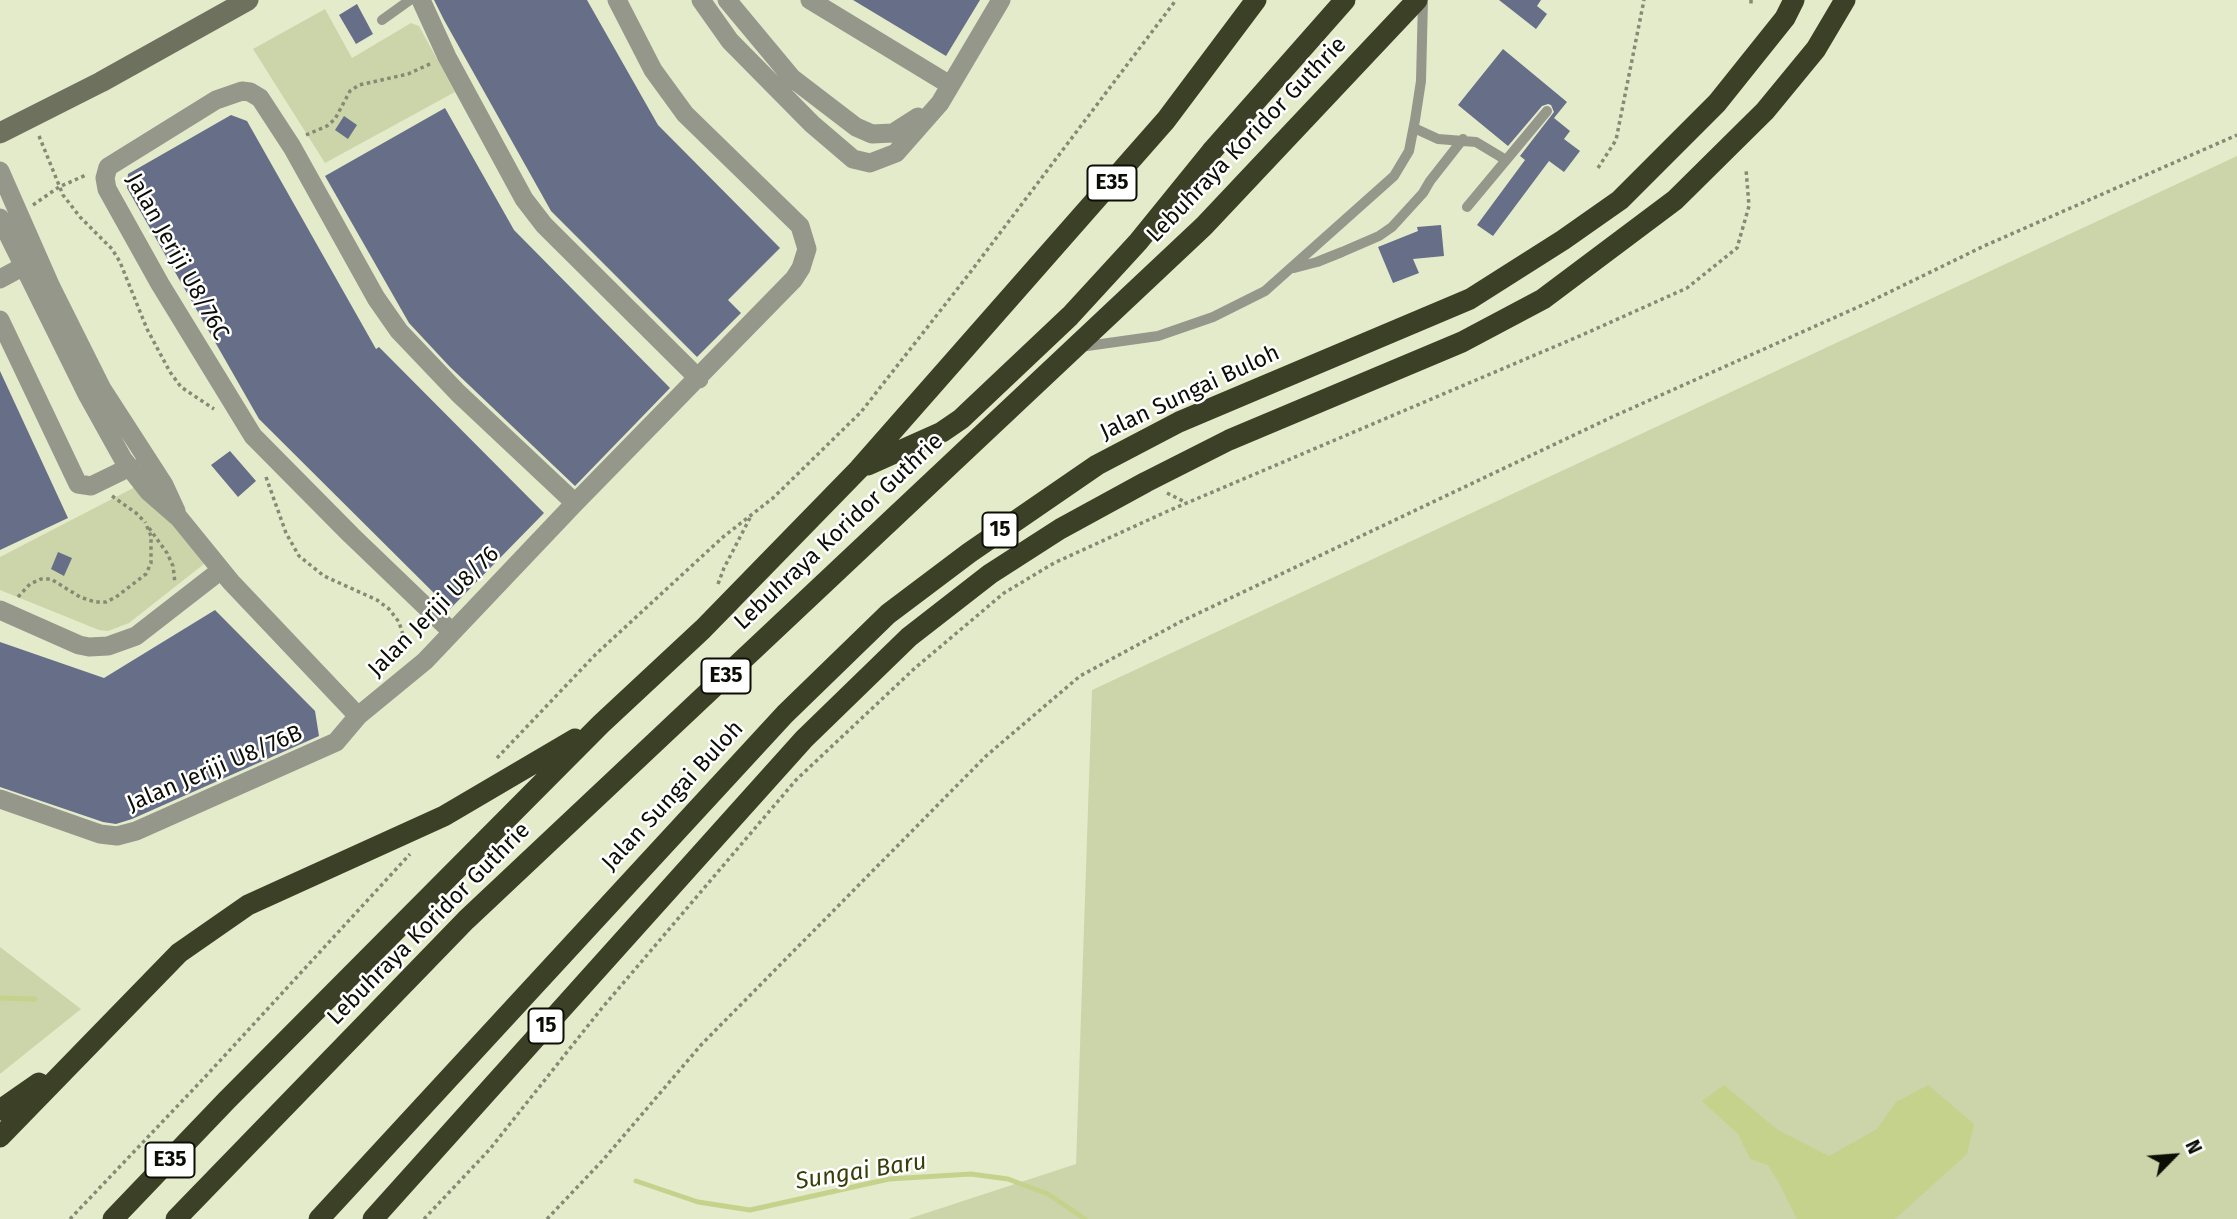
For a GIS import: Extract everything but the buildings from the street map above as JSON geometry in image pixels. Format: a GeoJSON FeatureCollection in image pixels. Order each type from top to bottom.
{"type":"FeatureCollection","features":[{"type":"Feature","properties":{"kind":"highway","name":"Lebuhraya Koridor Guthrie"},"geometry":{"type":"LineString","coordinates":[[113,1219],[227,1100],[601,724],[703,629],[859,469],[1167,120],[1256,0]]}},
{"type":"Feature","properties":{"kind":"highway"},"geometry":{"type":"LineString","coordinates":[[859,469],[942,432],[961,419],[1070,316],[1138,242],[1210,152],[1345,0]]}},
{"type":"Feature","properties":{"kind":"highway","name":"Lebuhraya Koridor Guthrie"},"geometry":{"type":"LineString","coordinates":[[176,1219],[466,920],[1204,226],[1417,0]]}},
{"type":"Feature","properties":{"kind":"highway","name":"Jalan Sungai Buloh"},"geometry":{"type":"LineString","coordinates":[[319,1219],[775,724],[888,614],[968,552],[1097,465],[1180,422],[1470,299],[1563,240],[1620,200],[1717,103],[1785,18],[1794,0]]}},
{"type":"Feature","properties":{"kind":"highway","name":"15"},"geometry":{"type":"LineString","coordinates":[[373,1219],[804,739],[909,638],[989,574],[1060,528],[1229,440],[1462,342],[1542,299],[1675,200],[1756,120],[1816,49],[1845,0]]}},
{"type":"Feature","properties":{"kind":"highway"},"geometry":{"type":"LineString","coordinates":[[0,1137],[180,953],[248,905],[444,816],[601,724]]}},
{"type":"Feature","properties":{"kind":"highway"},"geometry":{"type":"LineString","coordinates":[[0,1110],[78,1056]]}},
{"type":"Feature","properties":{"kind":"street"},"geometry":{"type":"LineString","coordinates":[[0,133],[101,82],[248,0]]}},
{"type":"Feature","properties":{"kind":"street"},"geometry":{"type":"LineString","coordinates":[[421,0],[447,57],[534,213],[699,379]]}},
{"type":"Feature","properties":{"kind":"street","name":"Jalan Jeriji U8/76"},"geometry":{"type":"LineString","coordinates":[[358,716],[413,672],[575,503],[699,379],[794,279],[805,257],[806,241],[795,221],[693,122],[669,94],[653,70],[617,0]]}},
{"type":"Feature","properties":{"kind":"street"},"geometry":{"type":"LineString","coordinates":[[701,0],[730,41],[812,124],[853,159],[870,163],[896,153],[940,103],[1001,0]]}},
{"type":"Feature","properties":{"kind":"street"},"geometry":{"type":"LineString","coordinates":[[727,0],[792,78],[856,127],[872,134],[893,133],[940,103]]}},
{"type":"Feature","properties":{"kind":"street"},"geometry":{"type":"LineString","coordinates":[[810,0],[950,85]]}},
{"type":"Feature","properties":{"kind":"street","name":"Jalan Jeriji U8/76C"},"geometry":{"type":"LineString","coordinates":[[452,632],[253,436],[160,284],[107,189],[105,178],[108,167],[216,100],[242,91],[260,98],[289,142],[376,298],[399,331],[458,393],[575,503]]}},
{"type":"Feature","properties":{"kind":"street"},"geometry":{"type":"LineString","coordinates":[[0,171],[24,266],[88,396],[130,467],[148,491],[179,518],[221,570],[358,716]]}},
{"type":"Feature","properties":{"kind":"street"},"geometry":{"type":"LineString","coordinates":[[10,216],[51,287],[102,388],[164,485],[179,518]]}},
{"type":"Feature","properties":{"kind":"street"},"geometry":{"type":"LineString","coordinates":[[0,279],[24,266]]}},
{"type":"Feature","properties":{"kind":"street"},"geometry":{"type":"LineString","coordinates":[[0,320],[78,484],[86,487],[97,484],[130,467]]}},
{"type":"Feature","properties":{"kind":"street"},"geometry":{"type":"LineString","coordinates":[[5,612],[79,645],[97,648],[136,636],[221,570]]}},
{"type":"Feature","properties":{"kind":"street","name":"Jalan Jeriji U8/76B"},"geometry":{"type":"LineString","coordinates":[[0,799],[100,834],[126,835],[324,749],[341,738],[358,716]]}},
{"type":"Feature","properties":{"kind":"lane"},"geometry":{"type":"LineString","coordinates":[[382,20],[410,0]]}},
{"type":"Feature","properties":{"kind":"lane"},"geometry":{"type":"LineString","coordinates":[[1072,348],[1158,335],[1213,317],[1265,291],[1394,176],[1409,150],[1414,128],[1421,81],[1423,0]]}},
{"type":"Feature","properties":{"kind":"lane"},"geometry":{"type":"LineString","coordinates":[[1468,207],[1547,111]]}},
{"type":"Feature","properties":{"kind":"lane"},"geometry":{"type":"LineString","coordinates":[[1414,128],[1438,139],[1464,139],[1483,145],[1506,160]]}},
{"type":"Feature","properties":{"kind":"lane"},"geometry":{"type":"LineString","coordinates":[[1290,269],[1317,262],[1379,236],[1392,227],[1423,193],[1464,139]]}},
{"type":"Feature","properties":{"kind":"path"},"geometry":{"type":"LineString","coordinates":[[497,758],[596,654],[723,537],[773,498],[861,412],[1176,0]]}},
{"type":"Feature","properties":{"kind":"path"},"geometry":{"type":"LineString","coordinates":[[1598,168],[1616,140],[1644,0]]}},
{"type":"Feature","properties":{"kind":"path"},"geometry":{"type":"LineString","coordinates":[[289,142],[327,126],[335,119],[350,90],[359,85],[408,74],[447,57]]}},
{"type":"Feature","properties":{"kind":"path"},"geometry":{"type":"LineString","coordinates":[[547,1219],[603,1160],[701,1045],[986,756],[1080,676],[1180,622],[1612,417],[1867,303],[1984,246],[2237,135]]}},
{"type":"Feature","properties":{"kind":"path"},"geometry":{"type":"LineString","coordinates":[[10,216],[59,187],[108,167]]}},
{"type":"Feature","properties":{"kind":"path"},"geometry":{"type":"LineString","coordinates":[[424,1219],[490,1149],[602,1008],[796,780],[915,668],[1004,593],[1054,563],[1155,517],[1687,288],[1737,248],[1749,206],[1746,169]]}},
{"type":"Feature","properties":{"kind":"path"},"geometry":{"type":"LineString","coordinates":[[97,484],[145,522],[167,553],[175,579],[173,607]]}},
{"type":"Feature","properties":{"kind":"path"},"geometry":{"type":"LineString","coordinates":[[715,593],[724,568],[752,514]]}},
{"type":"Feature","properties":{"kind":"path"},"geometry":{"type":"LineString","coordinates":[[5,612],[30,584],[41,579],[51,579],[80,597],[95,602],[106,602],[128,589],[146,574],[151,563],[151,536],[145,522]]}},
{"type":"Feature","properties":{"kind":"path"},"geometry":{"type":"LineString","coordinates":[[70,1219],[410,854]]}},
{"type":"Feature","properties":{"kind":"shaded area"},"geometry":{"type":"Polygon","coordinates":[[[325,9],[352,58],[411,23],[419,26],[455,92],[325,163],[253,49],[325,9]]]}},
{"type":"Feature","properties":{"kind":"shaded area"},"geometry":{"type":"Polygon","coordinates":[[[2237,156],[2237,1219],[908,1219],[1076,1164],[1092,690],[2237,156]]]}},
{"type":"Feature","properties":{"kind":"shaded area"},"geometry":{"type":"Polygon","coordinates":[[[139,485],[192,543],[204,564],[129,623],[108,631],[99,630],[0,590],[0,557],[139,485]]]}},
{"type":"Feature","properties":{"kind":"shaded area"},"geometry":{"type":"Polygon","coordinates":[[[0,947],[81,1009],[0,1074],[0,947]]]}},
{"type":"Feature","properties":{"kind":"shaded area"},"geometry":{"type":"Polygon","coordinates":[[[1724,1085],[1778,1130],[1829,1156],[1877,1129],[1896,1102],[1928,1085],[1974,1124],[1967,1154],[1895,1219],[1797,1219],[1768,1165],[1750,1159],[1738,1134],[1702,1101],[1724,1085]]]}},
{"type":"Feature","properties":{"kind":"waterway","name":"Sungai Baru"},"geometry":{"type":"LineString","coordinates":[[0,998],[35,999]]}},
{"type":"Feature","properties":{"kind":"waterway","name":"Sungai Baru"},"geometry":{"type":"LineString","coordinates":[[636,1181],[698,1202],[750,1210],[889,1179],[971,1174],[1008,1179],[1048,1194],[1085,1219]]}}]}
